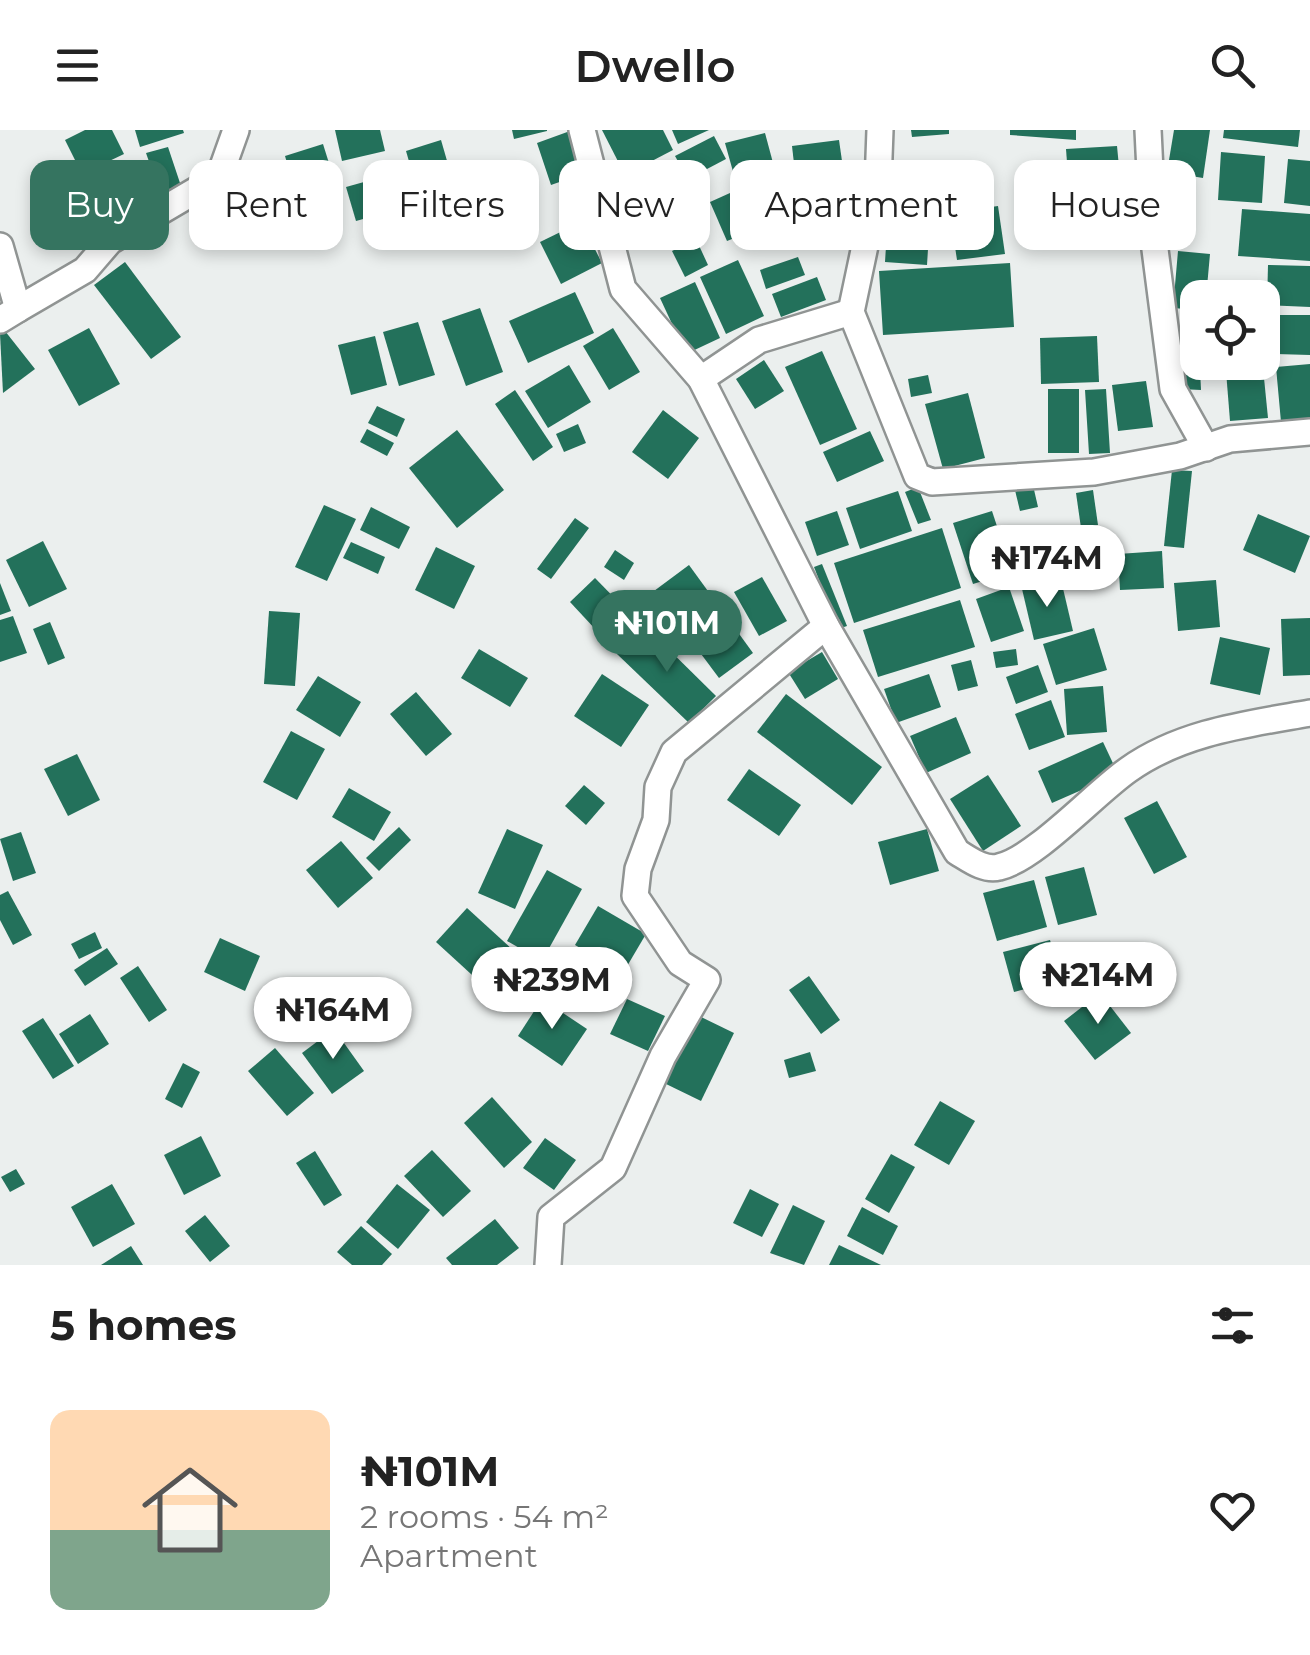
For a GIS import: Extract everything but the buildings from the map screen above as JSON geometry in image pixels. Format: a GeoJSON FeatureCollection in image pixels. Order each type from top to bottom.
{"type":"FeatureCollection","features":[{"type":"Feature","properties":{"kind":"street"},"geometry":{"type":"LineString","coordinates":[[0,246],[9,314],[84,270],[110,241],[156,218],[212,181],[226,160],[236,130]]}},
{"type":"Feature","properties":{"kind":"street"},"geometry":{"type":"LineString","coordinates":[[582,130],[622,290],[701,378],[826,626],[957,852],[981,866],[999,867],[1030,850],[1131,768],[1147,760],[1213,730],[1310,713]]}},
{"type":"Feature","properties":{"kind":"street"},"geometry":{"type":"LineString","coordinates":[[880,130],[878,184],[851,312],[911,468],[922,479],[932,482],[1094,472],[1206,448],[1230,439],[1310,432]]}},
{"type":"Feature","properties":{"kind":"street"},"geometry":{"type":"LineString","coordinates":[[1148,130],[1153,234],[1173,389],[1206,448]]}},
{"type":"Feature","properties":{"kind":"street"},"geometry":{"type":"LineString","coordinates":[[701,378],[760,340],[851,312]]}},
{"type":"Feature","properties":{"kind":"street"},"geometry":{"type":"LineString","coordinates":[[548,1265],[551,1218],[613,1168],[663,1056],[707,980],[680,963],[635,896],[664,768],[697,729],[826,626]]}}]}
